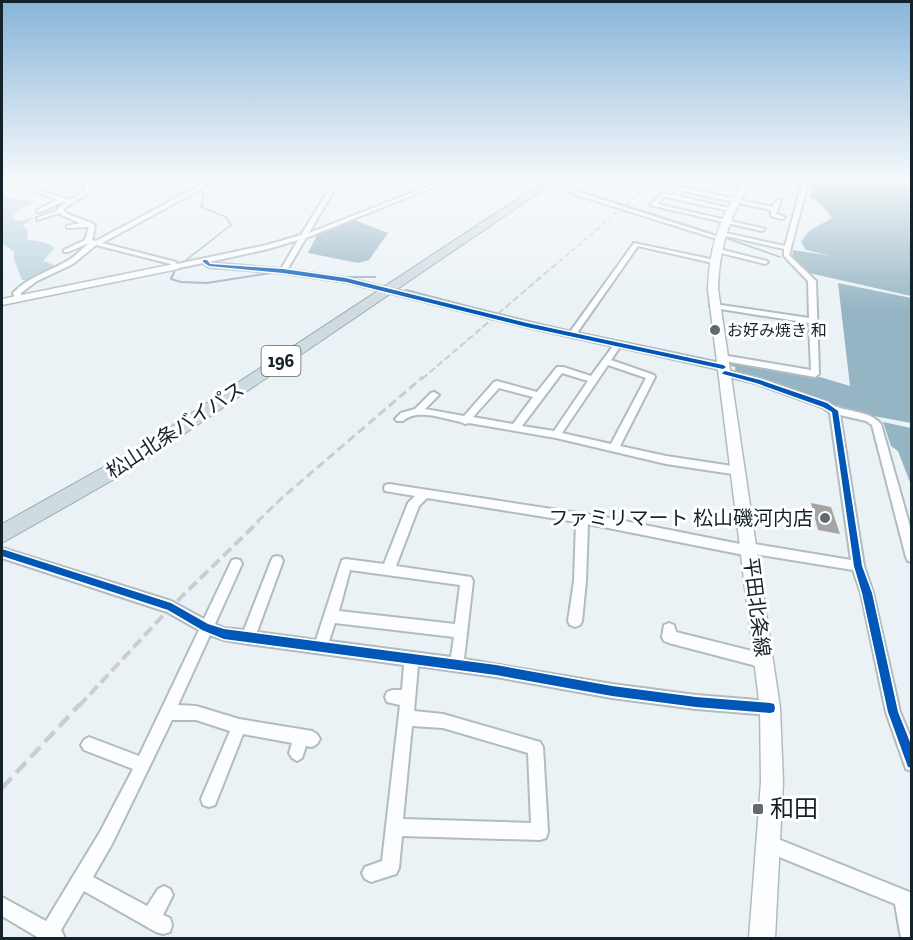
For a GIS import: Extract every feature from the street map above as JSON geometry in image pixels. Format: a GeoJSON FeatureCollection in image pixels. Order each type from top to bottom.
{"type":"FeatureCollection","features":[{"type":"Feature","properties":{"kind":"highway","name":"松山北条バイパス"},"geometry":{"type":"LineString","coordinates":[[2,534],[136,457],[482,223]]}},
{"type":"Feature","properties":{"kind":"highway","name":"松山北条バイパス"},"geometry":{"type":"LineString","coordinates":[[2,521],[110,459],[382,290]]}},
{"type":"Feature","properties":{"kind":"main road","name":"平田北条線"},"geometry":{"type":"LineString","coordinates":[[725,223],[713,261],[714,306],[739,471],[770,708],[772,782],[762,939]]}},
{"type":"Feature","properties":{"kind":"main road"},"geometry":{"type":"LineString","coordinates":[[2,302],[174,267]]}},
{"type":"Feature","properties":{"kind":"street"},"geometry":{"type":"LineString","coordinates":[[87,223],[92,225]]}},
{"type":"Feature","properties":{"kind":"street"},"geometry":{"type":"LineString","coordinates":[[66,251],[93,242],[131,223]]}},
{"type":"Feature","properties":{"kind":"street"},"geometry":{"type":"LineString","coordinates":[[283,271],[313,223]]}},
{"type":"Feature","properties":{"kind":"street"},"geometry":{"type":"LineString","coordinates":[[93,242],[174,263],[174,267],[306,236],[339,223]]}},
{"type":"Feature","properties":{"kind":"street"},"geometry":{"type":"LineString","coordinates":[[676,223],[720,236],[787,248]]}},
{"type":"Feature","properties":{"kind":"street"},"geometry":{"type":"LineString","coordinates":[[734,223],[762,229]]}},
{"type":"Feature","properties":{"kind":"street"},"geometry":{"type":"LineString","coordinates":[[205,261],[209,265],[325,276],[618,344],[723,365],[815,374],[812,281],[786,255],[794,223]]}},
{"type":"Feature","properties":{"kind":"street"},"geometry":{"type":"LineString","coordinates":[[92,225],[93,242]]}},
{"type":"Feature","properties":{"kind":"street"},"geometry":{"type":"LineString","coordinates":[[71,230],[92,225]]}},
{"type":"Feature","properties":{"kind":"street"},"geometry":{"type":"LineString","coordinates":[[19,298],[17,293],[27,284],[60,265],[67,264],[93,242]]}},
{"type":"Feature","properties":{"kind":"street"},"geometry":{"type":"LineString","coordinates":[[573,333],[636,244],[713,261]]}},
{"type":"Feature","properties":{"kind":"street"},"geometry":{"type":"LineString","coordinates":[[715,250],[765,262]]}},
{"type":"Feature","properties":{"kind":"street"},"geometry":{"type":"LineString","coordinates":[[714,306],[813,321]]}},
{"type":"Feature","properties":{"kind":"street"},"geometry":{"type":"LineString","coordinates":[[556,435],[618,344]]}},
{"type":"Feature","properties":{"kind":"street"},"geometry":{"type":"LineString","coordinates":[[606,361],[651,377],[613,449]]}},
{"type":"Feature","properties":{"kind":"street"},"geometry":{"type":"LineString","coordinates":[[723,365],[835,411],[869,418],[876,424],[912,557]]}},
{"type":"Feature","properties":{"kind":"street"},"geometry":{"type":"LineString","coordinates":[[514,428],[560,369],[593,380]]}},
{"type":"Feature","properties":{"kind":"street"},"geometry":{"type":"LineString","coordinates":[[465,421],[497,384],[538,396]]}},
{"type":"Feature","properties":{"kind":"street"},"geometry":{"type":"LineString","coordinates":[[400,419],[418,411],[435,395]]}},
{"type":"Feature","properties":{"kind":"street"},"geometry":{"type":"LineString","coordinates":[[418,411],[739,471]]}},
{"type":"Feature","properties":{"kind":"street"},"geometry":{"type":"LineString","coordinates":[[835,411],[858,566],[867,593],[893,712],[912,763]]}},
{"type":"Feature","properties":{"kind":"street"},"geometry":{"type":"LineString","coordinates":[[388,488],[858,566]]}},
{"type":"Feature","properties":{"kind":"street"},"geometry":{"type":"LineString","coordinates":[[388,570],[414,503],[424,495]]}},
{"type":"Feature","properties":{"kind":"street"},"geometry":{"type":"LineString","coordinates":[[575,621],[580,581],[582,519]]}},
{"type":"Feature","properties":{"kind":"street"},"geometry":{"type":"LineString","coordinates":[[2,553],[171,607],[205,627],[248,638],[457,664],[612,691],[696,702],[770,708]]}},
{"type":"Feature","properties":{"kind":"street"},"geometry":{"type":"LineString","coordinates":[[248,638],[277,561]]}},
{"type":"Feature","properties":{"kind":"street"},"geometry":{"type":"LineString","coordinates":[[2,906],[52,936],[143,765],[236,564]]}},
{"type":"Feature","properties":{"kind":"street"},"geometry":{"type":"LineString","coordinates":[[320,648],[346,564],[467,581],[457,664]]}},
{"type":"Feature","properties":{"kind":"street"},"geometry":{"type":"LineString","coordinates":[[331,616],[460,631]]}},
{"type":"Feature","properties":{"kind":"street"},"geometry":{"type":"LineString","coordinates":[[669,628],[669,637],[764,661]]}},
{"type":"Feature","properties":{"kind":"street"},"geometry":{"type":"LineString","coordinates":[[371,873],[390,868],[406,718],[400,697],[412,659]]}},
{"type":"Feature","properties":{"kind":"street"},"geometry":{"type":"LineString","coordinates":[[167,712],[196,714],[239,726],[307,738],[297,753]]}},
{"type":"Feature","properties":{"kind":"street"},"geometry":{"type":"LineString","coordinates":[[394,827],[540,832],[535,747],[443,721],[406,718]]}},
{"type":"Feature","properties":{"kind":"street"},"geometry":{"type":"LineString","coordinates":[[216,792],[239,726]]}},
{"type":"Feature","properties":{"kind":"street"},"geometry":{"type":"LineString","coordinates":[[89,745],[143,765]]}},
{"type":"Feature","properties":{"kind":"street"},"geometry":{"type":"LineString","coordinates":[[768,844],[907,901],[910,939]]}},
{"type":"Feature","properties":{"kind":"street"},"geometry":{"type":"LineString","coordinates":[[81,880],[157,922],[164,895]]}},
{"type":"Feature","properties":{"kind":"shaded area"},"geometry":{"type":"Polygon","coordinates":[[[2,223],[27,223],[22,226],[28,229],[27,239],[55,248],[43,261],[54,265],[55,269],[34,280],[22,280],[14,259],[14,252],[2,243],[2,223]]]}},
{"type":"Feature","properties":{"kind":"shaded area"},"geometry":{"type":"Polygon","coordinates":[[[347,223],[361,223],[388,233],[369,260],[358,263],[308,253],[317,235],[347,223]]]}},
{"type":"Feature","properties":{"kind":"shaded area"},"geometry":{"type":"Polygon","coordinates":[[[823,223],[911,223],[911,296],[809,273],[792,258],[793,250],[832,256],[806,250],[801,242],[809,231],[823,223]]]}},
{"type":"Feature","properties":{"kind":"shaded area"},"geometry":{"type":"Polygon","coordinates":[[[838,283],[911,298],[911,423],[836,409],[823,401],[735,371],[736,362],[812,378],[820,377],[850,386],[838,283]]]}},
{"type":"Feature","properties":{"kind":"shaded area"},"geometry":{"type":"Polygon","coordinates":[[[883,422],[911,428],[911,485],[898,451],[891,446],[883,422]]]}},
{"type":"Feature","properties":{"kind":"building","name":"ファミリマート 松山磯河内店"},"geometry":{"type":"Polygon","coordinates":[[[811,503],[831,507],[840,534],[818,530],[811,503]]]}},
{"type":"Feature","properties":{"kind":"waterway"},"geometry":{"type":"LineString","coordinates":[[185,261],[231,225],[230,223]]}},
{"type":"Feature","properties":{"kind":"waterway"},"geometry":{"type":"LineString","coordinates":[[680,223],[712,233]]}},
{"type":"Feature","properties":{"kind":"waterway"},"geometry":{"type":"LineString","coordinates":[[726,238],[780,257]]}},
{"type":"Feature","properties":{"kind":"waterway"},"geometry":{"type":"LineString","coordinates":[[175,270],[171,279],[181,282],[207,283],[277,272]]}},
{"type":"Feature","properties":{"kind":"waterway"},"geometry":{"type":"LineString","coordinates":[[344,277],[375,277]]}},
{"type":"Feature","properties":{"kind":"waterway"},"geometry":{"type":"LineString","coordinates":[[406,290],[509,317]]}},
{"type":"Feature","properties":{"kind":"waterway"},"geometry":{"type":"LineString","coordinates":[[538,324],[720,362]]}},
{"type":"Feature","properties":{"kind":"waterway"},"geometry":{"type":"LineString","coordinates":[[726,364],[736,366]]}},
{"type":"Feature","properties":{"kind":"railway"},"geometry":{"type":"LineString","coordinates":[[553,267],[605,223]]}},
{"type":"Feature","properties":{"kind":"railway"},"geometry":{"type":"LineString","coordinates":[[422,379],[555,265]]}},
{"type":"Feature","properties":{"kind":"railway"},"geometry":{"type":"LineString","coordinates":[[257,522],[423,377]]}},
{"type":"Feature","properties":{"kind":"railway"},"geometry":{"type":"LineString","coordinates":[[79,706],[171,607],[259,521]]}},
{"type":"Feature","properties":{"kind":"railway"},"geometry":{"type":"LineString","coordinates":[[2,788],[80,704]]}},
{"type":"Feature","properties":{"kind":"cycle path"},"geometry":{"type":"LineString","coordinates":[[205,261],[209,265],[283,271],[346,280],[527,325],[723,367]]}},
{"type":"Feature","properties":{"kind":"cycle path"},"geometry":{"type":"LineString","coordinates":[[725,373],[758,381],[825,405],[835,411],[858,566],[867,593],[893,712],[912,763]]}},
{"type":"Feature","properties":{"kind":"cycle path"},"geometry":{"type":"LineString","coordinates":[[2,553],[171,607],[205,627],[224,634],[496,670],[612,691],[696,702],[770,708]]}},
{"type":"Feature","properties":{"kind":"place","name":"お好み焼き 和"},"geometry":{"type":"Point","coordinates":[715,330]}},
{"type":"Feature","properties":{"kind":"place","name":"ファミリマート 松山磯河内店"},"geometry":{"type":"Point","coordinates":[825,518]}},
{"type":"Feature","properties":{"kind":"place","name":"和田"},"geometry":{"type":"Point","coordinates":[758,809]}}]}
